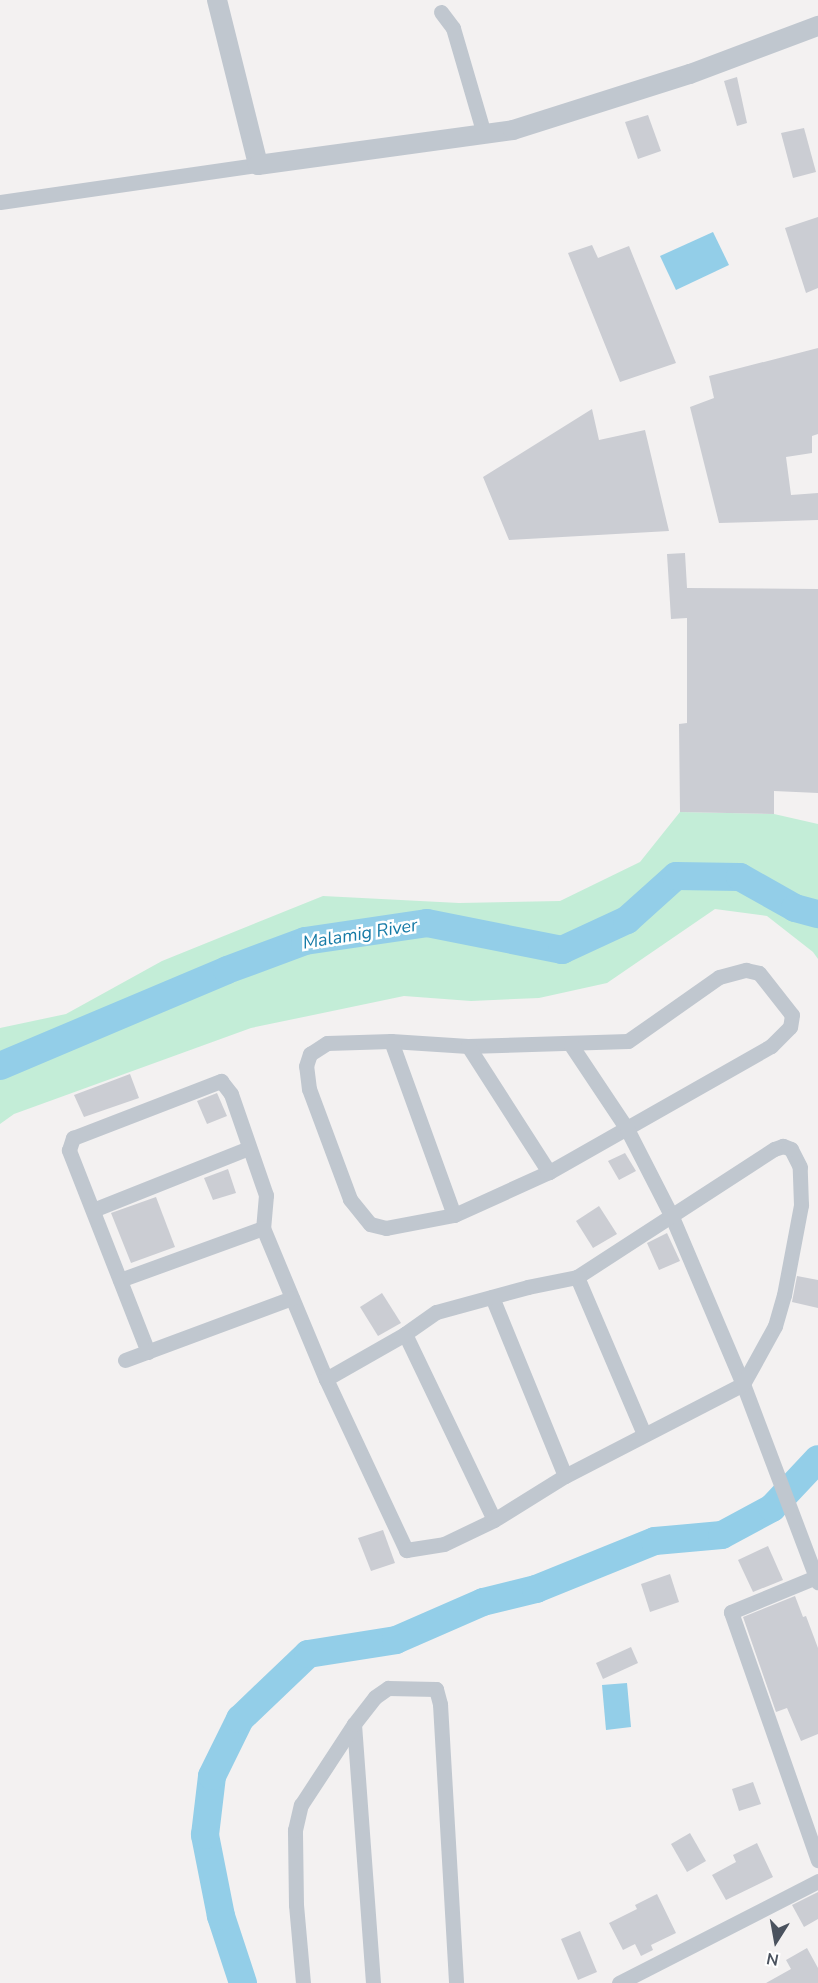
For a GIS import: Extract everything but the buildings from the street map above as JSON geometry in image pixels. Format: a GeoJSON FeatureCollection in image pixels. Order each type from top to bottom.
{"type":"FeatureCollection","features":[{"type":"Feature","properties":{"kind":"street"},"geometry":{"type":"LineString","coordinates":[[217,0],[258,165]]}},
{"type":"Feature","properties":{"kind":"street"},"geometry":{"type":"LineString","coordinates":[[441,12],[453,28],[484,134]]}},
{"type":"Feature","properties":{"kind":"street"},"geometry":{"type":"LineString","coordinates":[[0,202],[513,130],[690,74],[818,26]]}},
{"type":"Feature","properties":{"kind":"street"},"geometry":{"type":"LineString","coordinates":[[746,970],[759,973],[792,1015],[790,1027],[771,1046],[549,1172],[454,1215],[386,1228],[370,1224],[350,1199],[309,1089],[306,1066],[310,1054],[327,1043],[391,1041],[468,1046],[571,1045],[628,1041],[718,977],[746,970]]}},
{"type":"Feature","properties":{"kind":"street"},"geometry":{"type":"LineString","coordinates":[[391,1041],[454,1215]]}},
{"type":"Feature","properties":{"kind":"street"},"geometry":{"type":"LineString","coordinates":[[571,1045],[627,1129],[672,1217],[743,1384],[817,1580],[731,1612],[818,1860]]}},
{"type":"Feature","properties":{"kind":"street"},"geometry":{"type":"LineString","coordinates":[[468,1046],[549,1172]]}},
{"type":"Feature","properties":{"kind":"street"},"geometry":{"type":"LineString","coordinates":[[148,1352],[69,1150],[72,1138],[221,1082],[231,1094],[266,1195],[263,1228],[326,1379],[406,1550],[444,1544],[494,1520],[565,1476],[743,1384],[775,1326],[790,1261],[802,1184],[800,1167],[791,1149],[783,1146],[774,1149],[577,1277],[436,1312],[405,1335],[326,1379]]}},
{"type":"Feature","properties":{"kind":"street"},"geometry":{"type":"LineString","coordinates":[[93,1210],[249,1148]]}},
{"type":"Feature","properties":{"kind":"street"},"geometry":{"type":"LineString","coordinates":[[120,1280],[263,1228]]}},
{"type":"Feature","properties":{"kind":"street"},"geometry":{"type":"LineString","coordinates":[[577,1277],[644,1434]]}},
{"type":"Feature","properties":{"kind":"street"},"geometry":{"type":"LineString","coordinates":[[492,1297],[565,1476]]}},
{"type":"Feature","properties":{"kind":"street"},"geometry":{"type":"LineString","coordinates":[[125,1360],[292,1298]]}},
{"type":"Feature","properties":{"kind":"street"},"geometry":{"type":"LineString","coordinates":[[405,1335],[494,1520]]}},
{"type":"Feature","properties":{"kind":"street"},"geometry":{"type":"LineString","coordinates":[[303,1983],[296,1905],[295,1830],[301,1805],[354,1724],[375,1697],[388,1688],[436,1689],[440,1704],[456,1983]]}},
{"type":"Feature","properties":{"kind":"street"},"geometry":{"type":"LineString","coordinates":[[354,1724],[373,1983]]}},
{"type":"Feature","properties":{"kind":"street"},"geometry":{"type":"LineString","coordinates":[[619,1983],[818,1881]]}},
{"type":"Feature","properties":{"kind":"green space"},"geometry":{"type":"Polygon","coordinates":[[[680,812],[774,814],[818,824],[818,959],[813,952],[767,916],[715,909],[607,983],[539,998],[471,1001],[404,996],[251,1028],[14,1114],[0,1124],[0,1028],[66,1014],[162,961],[323,896],[459,903],[560,901],[640,862],[680,812]]]}},
{"type":"Feature","properties":{"kind":"water"},"geometry":{"type":"Polygon","coordinates":[[[713,232],[729,265],[676,290],[660,256],[713,232]]]}},
{"type":"Feature","properties":{"kind":"water"},"geometry":{"type":"Polygon","coordinates":[[[627,1683],[631,1727],[606,1730],[602,1685],[627,1683]]]}},
{"type":"Feature","properties":{"kind":"waterway","name":"Malamig River"},"geometry":{"type":"LineString","coordinates":[[0,1066],[227,970],[305,941],[427,923],[562,950],[627,920],[676,876],[740,877],[795,908],[818,914]]}},
{"type":"Feature","properties":{"kind":"waterway"},"geometry":{"type":"LineString","coordinates":[[243,1983],[221,1916],[205,1835],[212,1776],[240,1719],[308,1654],[396,1640],[483,1602],[536,1589],[655,1541],[722,1535],[772,1508],[818,1459]]}}]}
